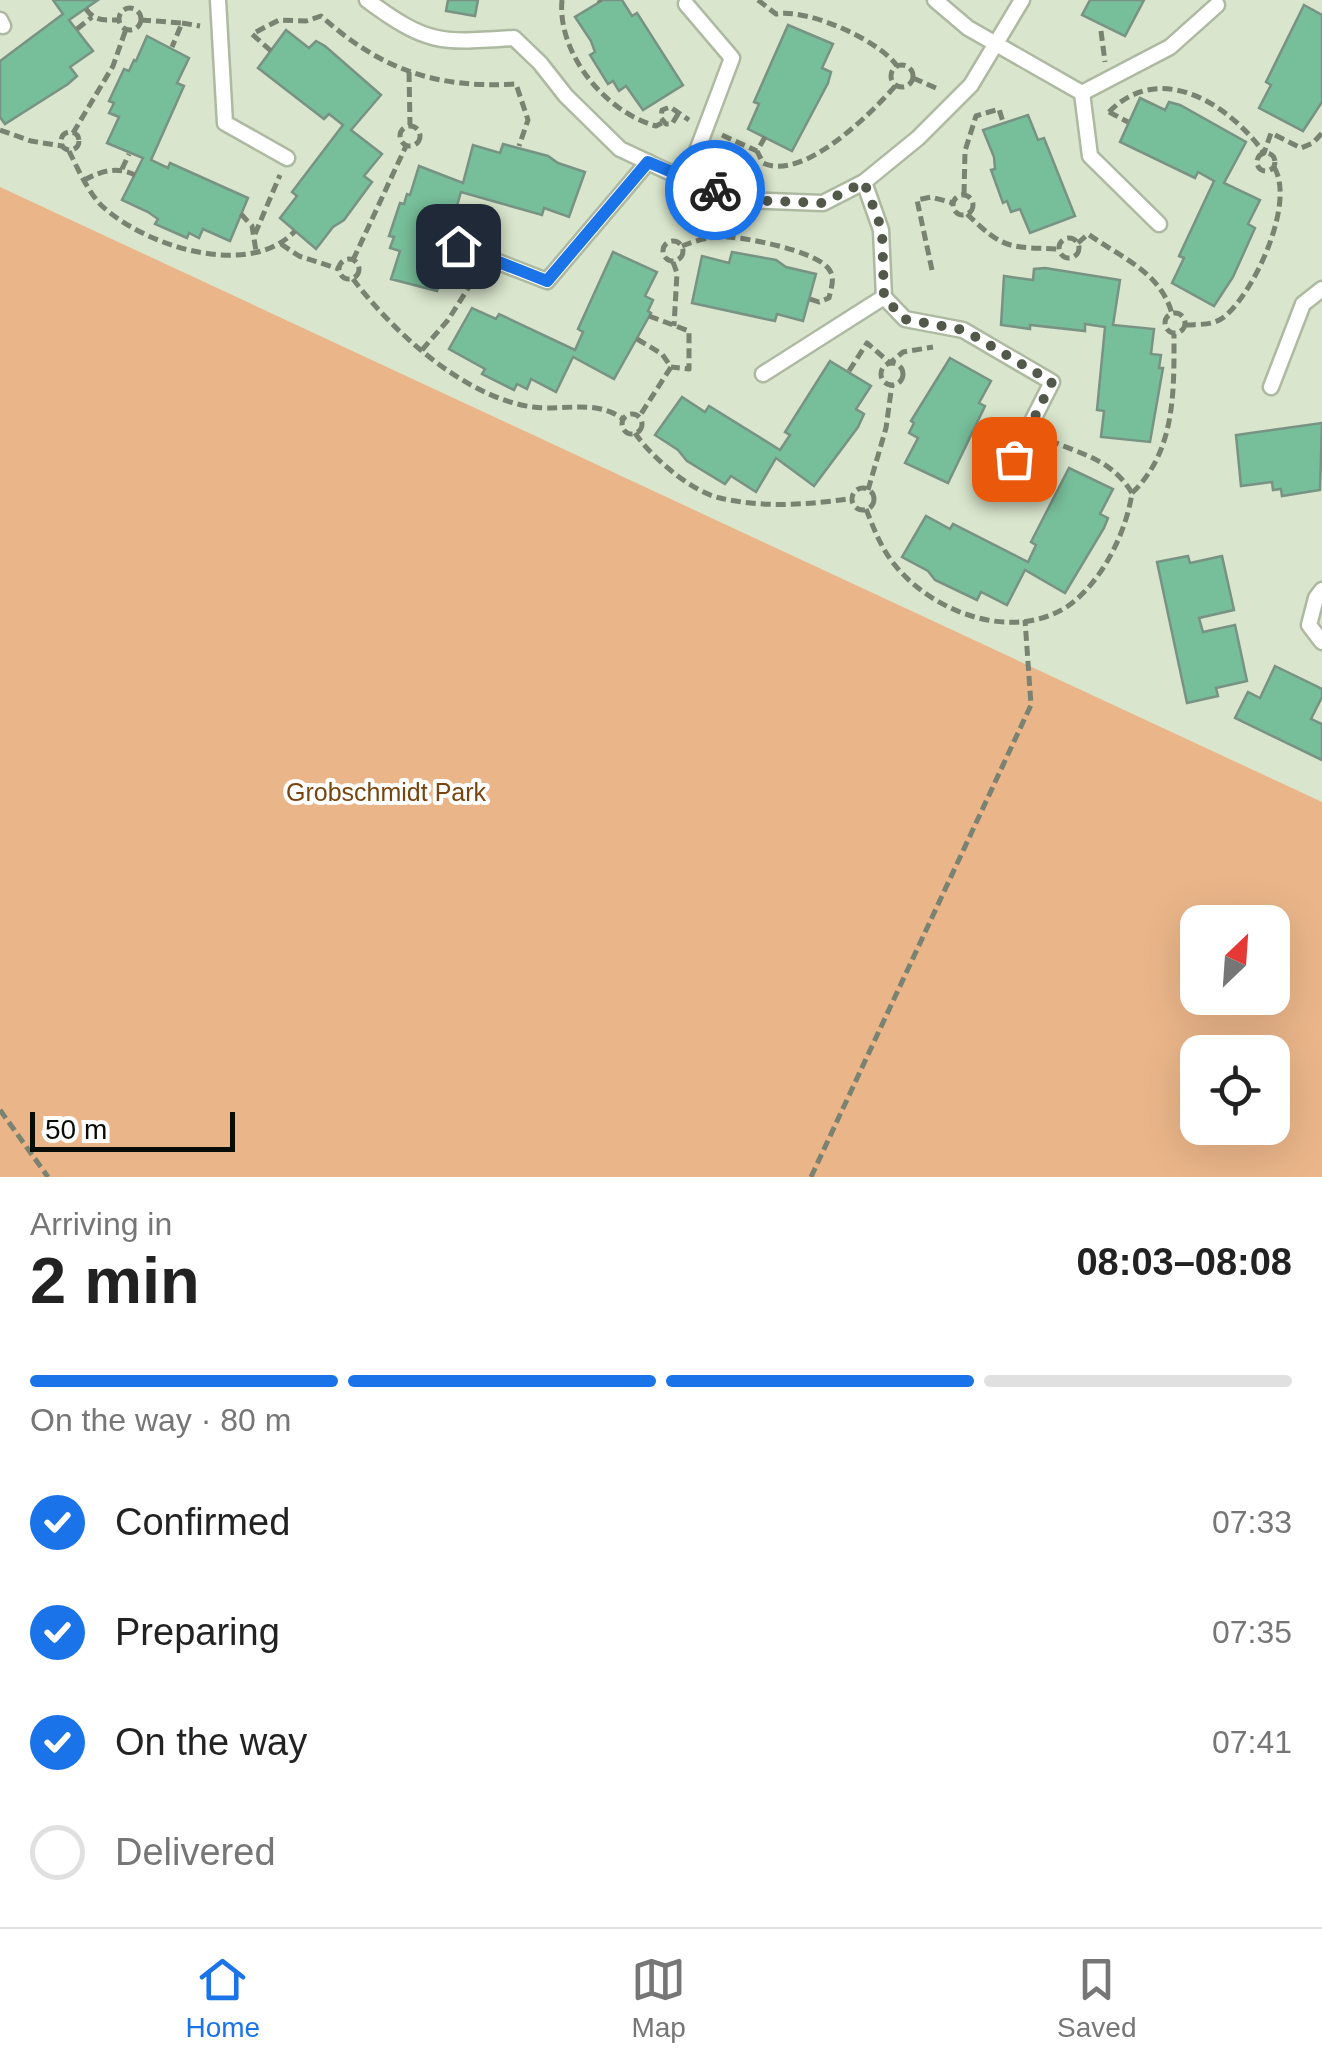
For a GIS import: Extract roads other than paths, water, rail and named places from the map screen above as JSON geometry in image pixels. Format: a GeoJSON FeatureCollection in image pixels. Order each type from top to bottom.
{"type":"FeatureCollection","features":[{"type":"Feature","properties":{"kind":"lane"},"geometry":{"type":"LineString","coordinates":[[218,0],[225,123],[287,158]]}},
{"type":"Feature","properties":{"kind":"lane"},"geometry":{"type":"LineString","coordinates":[[366,0],[408,30],[450,42],[514,38],[620,149],[686,180],[744,200],[823,203],[864,182],[918,138],[971,85],[1022,0]]}},
{"type":"Feature","properties":{"kind":"lane"},"geometry":{"type":"LineString","coordinates":[[935,0],[968,28],[1082,93]]}},
{"type":"Feature","properties":{"kind":"lane"},"geometry":{"type":"LineString","coordinates":[[686,4],[732,58],[686,180]]}},
{"type":"Feature","properties":{"kind":"lane"},"geometry":{"type":"LineString","coordinates":[[1082,93],[1170,47],[1216,4]]}},
{"type":"Feature","properties":{"kind":"lane"},"geometry":{"type":"LineString","coordinates":[[1082,93],[1090,156],[1159,224]]}},
{"type":"Feature","properties":{"kind":"lane"},"geometry":{"type":"LineString","coordinates":[[458,246],[547,281],[648,162]]}},
{"type":"Feature","properties":{"kind":"lane"},"geometry":{"type":"LineString","coordinates":[[864,182],[882,230],[884,297],[904,319],[964,330],[1052,382],[1000,487]]}},
{"type":"Feature","properties":{"kind":"lane"},"geometry":{"type":"LineString","coordinates":[[1271,387],[1303,304],[1322,290]]}},
{"type":"Feature","properties":{"kind":"lane"},"geometry":{"type":"LineString","coordinates":[[762,374],[884,297]]}},
{"type":"Feature","properties":{"kind":"lane"},"geometry":{"type":"LineString","coordinates":[[1322,590],[1309,625],[1322,642]]}},
{"type":"Feature","properties":{"kind":"park label","name":"Grobschmidt Park"},"geometry":{"type":"Point","coordinates":[386,792]}}]}
